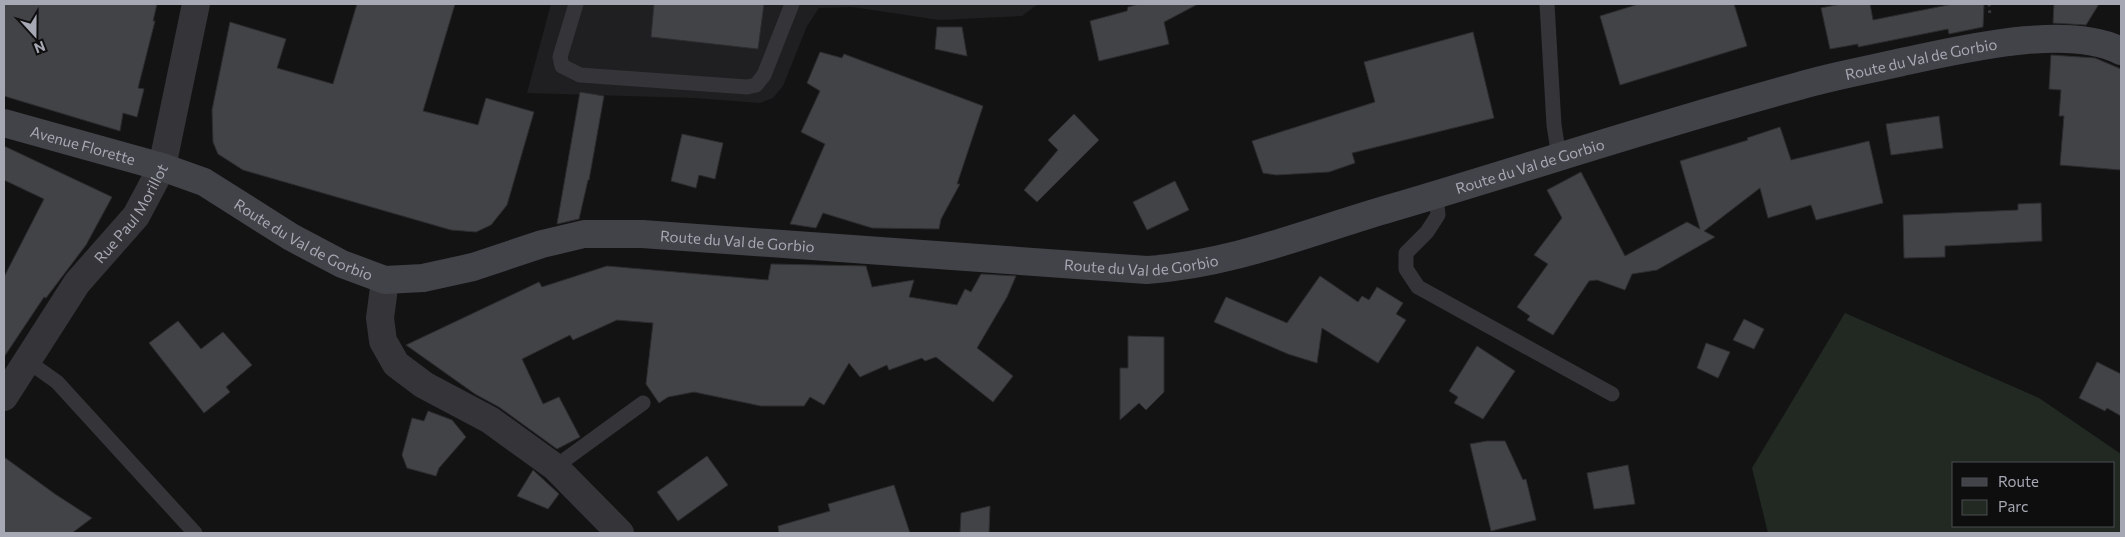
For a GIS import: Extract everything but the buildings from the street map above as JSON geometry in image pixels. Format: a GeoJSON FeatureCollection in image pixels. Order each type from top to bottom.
{"type":"FeatureCollection","features":[{"type":"Feature","properties":{"kind":"street","name":"Rue Paul Morillot"},"geometry":{"type":"LineString","coordinates":[[4,397],[77,283],[136,216],[162,167],[196,4]]}},
{"type":"Feature","properties":{"kind":"street","name":"Route du Val de Gorbio"},"geometry":{"type":"LineString","coordinates":[[162,167],[204,182],[291,237],[342,264],[385,280],[422,278],[474,267],[542,244],[584,234],[642,234],[1147,270],[1184,268],[1241,256],[1559,157],[1800,85],[1963,49],[2030,39],[2084,41],[2121,51]]}},
{"type":"Feature","properties":{"kind":"street","name":"Avenue Florette"},"geometry":{"type":"LineString","coordinates":[[4,123],[162,167]]}},
{"type":"Feature","properties":{"kind":"street"},"geometry":{"type":"LineString","coordinates":[[385,280],[380,318],[381,326],[383,341],[396,364],[424,385],[490,420],[555,468],[620,533]]}},
{"type":"Feature","properties":{"kind":"lane"},"geometry":{"type":"LineString","coordinates":[[576,4],[560,57],[562,66],[570,72],[580,76],[747,87],[756,85],[764,75],[792,4]]}},
{"type":"Feature","properties":{"kind":"lane"},"geometry":{"type":"LineString","coordinates":[[1547,4],[1554,126],[1559,157]]}},
{"type":"Feature","properties":{"kind":"lane"},"geometry":{"type":"LineString","coordinates":[[1436,195],[1438,215],[1427,232],[1406,253],[1406,269],[1418,287],[1612,394]]}},
{"type":"Feature","properties":{"kind":"lane"},"geometry":{"type":"LineString","coordinates":[[26,360],[57,382],[195,533]]}},
{"type":"Feature","properties":{"kind":"lane"},"geometry":{"type":"LineString","coordinates":[[555,468],[644,403]]}},
{"type":"Feature","properties":{"kind":"shaded area"},"geometry":{"type":"Polygon","coordinates":[[[551,4],[1038,4],[1022,16],[939,20],[852,7],[819,8],[807,26],[783,86],[773,98],[760,103],[695,98],[527,93],[551,4]]]}},
{"type":"Feature","properties":{"kind":"green space"},"geometry":{"type":"Polygon","coordinates":[[[1845,313],[2039,398],[2121,454],[2121,533],[1768,533],[1752,468],[1845,313]]]}}]}
